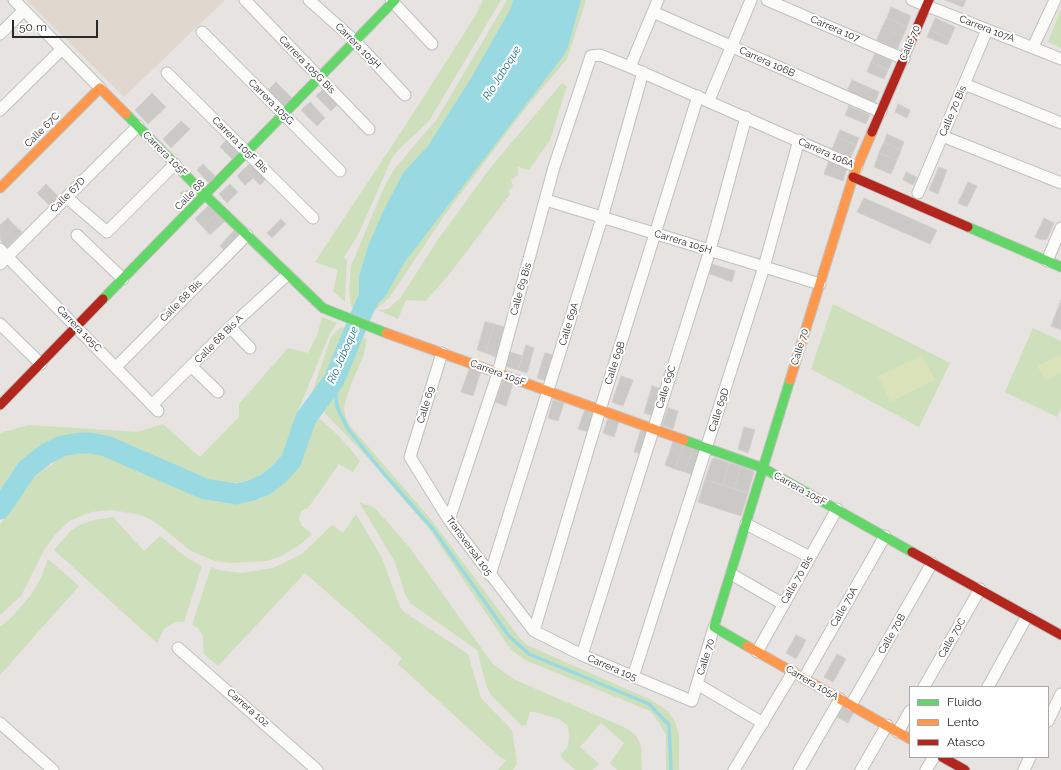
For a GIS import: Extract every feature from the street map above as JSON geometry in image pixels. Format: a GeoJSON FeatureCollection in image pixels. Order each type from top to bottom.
{"type":"FeatureCollection","features":[{"type":"Feature","properties":{"kind":"street","name":"Carrera 105F"},"geometry":{"type":"LineString","coordinates":[[14,0],[205,195],[317,304],[329,312],[763,468],[1061,635]]}},
{"type":"Feature","properties":{"kind":"street","name":"Carrera 105G Bis"},"geometry":{"type":"LineString","coordinates":[[245,0],[369,129]]}},
{"type":"Feature","properties":{"kind":"street","name":"Carrera 105H"},"geometry":{"type":"LineString","coordinates":[[309,0],[355,41],[405,95]]}},
{"type":"Feature","properties":{"kind":"street"},"geometry":{"type":"LineString","coordinates":[[630,67],[658,0]]}},
{"type":"Feature","properties":{"kind":"street","name":"Calle 69B"},"geometry":{"type":"LineString","coordinates":[[534,631],[600,410],[656,234],[704,98],[731,46],[751,0]]}},
{"type":"Feature","properties":{"kind":"street","name":"Carrera 107"},"geometry":{"type":"LineString","coordinates":[[767,0],[904,59]]}},
{"type":"Feature","properties":{"kind":"street","name":"Carrera 107A"},"geometry":{"type":"LineString","coordinates":[[912,0],[927,3],[987,30],[1061,59]]}},
{"type":"Feature","properties":{"kind":"street"},"geometry":{"type":"LineString","coordinates":[[1033,47],[1055,0]]}},
{"type":"Feature","properties":{"kind":"street"},"geometry":{"type":"LineString","coordinates":[[393,1],[432,44]]}},
{"type":"Feature","properties":{"kind":"street","name":"Calle 68"},"geometry":{"type":"LineString","coordinates":[[2,401],[41,364],[393,1]]}},
{"type":"Feature","properties":{"kind":"street","name":"Calle 70"},"geometry":{"type":"LineString","coordinates":[[692,701],[820,284],[858,171],[927,3]]}},
{"type":"Feature","properties":{"kind":"street"},"geometry":{"type":"LineString","coordinates":[[0,34],[24,10]]}},
{"type":"Feature","properties":{"kind":"street","name":"Carrera 106B"},"geometry":{"type":"LineString","coordinates":[[653,12],[881,112]]}},
{"type":"Feature","properties":{"kind":"street","name":"Calle 70 Bis"},"geometry":{"type":"LineString","coordinates":[[918,193],[987,30]]}},
{"type":"Feature","properties":{"kind":"street","name":"Carrera 105G"},"geometry":{"type":"LineString","coordinates":[[202,32],[340,171]]}},
{"type":"Feature","properties":{"kind":"street"},"geometry":{"type":"LineString","coordinates":[[0,110],[62,49]]}},
{"type":"Feature","properties":{"kind":"street","name":"Carrera 106A"},"geometry":{"type":"LineString","coordinates":[[591,56],[600,55],[643,72],[799,140],[858,171],[1051,254],[1061,267]]}},
{"type":"Feature","properties":{"kind":"street","name":"Calle 69 Bis"},"geometry":{"type":"LineString","coordinates":[[449,520],[498,373],[554,168],[591,56]]}},
{"type":"Feature","properties":{"kind":"street","name":"Calle 69A"},"geometry":{"type":"LineString","coordinates":[[490,575],[602,218],[643,72]]}},
{"type":"Feature","properties":{"kind":"street","name":"Carrera 105F Bis"},"geometry":{"type":"LineString","coordinates":[[167,73],[313,218]]}},
{"type":"Feature","properties":{"kind":"street"},"geometry":{"type":"LineString","coordinates":[[964,84],[1061,123]]}},
{"type":"Feature","properties":{"kind":"street","name":"Calle 67C"},"geometry":{"type":"LineString","coordinates":[[0,188],[100,88]]}},
{"type":"Feature","properties":{"kind":"street","name":"Calle 69C"},"geometry":{"type":"LineString","coordinates":[[582,655],[710,250],[746,118]]}},
{"type":"Feature","properties":{"kind":"street","name":"Calle 67D"},"geometry":{"type":"LineString","coordinates":[[3,257],[138,126]]}},
{"type":"Feature","properties":{"kind":"street"},"geometry":{"type":"LineString","coordinates":[[942,136],[1061,183]]}},
{"type":"Feature","properties":{"kind":"street","name":"Calle 69D"},"geometry":{"type":"LineString","coordinates":[[633,677],[764,267],[799,140]]}},
{"type":"Feature","properties":{"kind":"street"},"geometry":{"type":"LineString","coordinates":[[72,202],[107,232],[175,164]]}},
{"type":"Feature","properties":{"kind":"street","name":"Carrera 105H"},"geometry":{"type":"LineString","coordinates":[[546,200],[820,284]]}},
{"type":"Feature","properties":{"kind":"street"},"geometry":{"type":"LineString","coordinates":[[1051,254],[1061,228]]}},
{"type":"Feature","properties":{"kind":"street"},"geometry":{"type":"LineString","coordinates":[[77,235],[123,279]]}},
{"type":"Feature","properties":{"kind":"street","name":"Calle 68 Bis"},"geometry":{"type":"LineString","coordinates":[[116,367],[247,235]]}},
{"type":"Feature","properties":{"kind":"street","name":"Carrera 105C"},"geometry":{"type":"LineString","coordinates":[[3,257],[77,326],[155,408]]}},
{"type":"Feature","properties":{"kind":"street","name":"Calle 68 Bis A"},"geometry":{"type":"LineString","coordinates":[[155,408],[230,328],[287,275]]}},
{"type":"Feature","properties":{"kind":"street"},"geometry":{"type":"LineString","coordinates":[[0,324],[41,364]]}},
{"type":"Feature","properties":{"kind":"street"},"geometry":{"type":"LineString","coordinates":[[230,328],[250,348]]}},
{"type":"Feature","properties":{"kind":"street","name":"Calle 69"},"geometry":{"type":"LineString","coordinates":[[410,457],[442,353]]}},
{"type":"Feature","properties":{"kind":"street"},"geometry":{"type":"LineString","coordinates":[[192,367],[218,392]]}},
{"type":"Feature","properties":{"kind":"street","name":"Transversal 105"},"geometry":{"type":"LineString","coordinates":[[410,457],[449,520],[534,631]]}},
{"type":"Feature","properties":{"kind":"street","name":"Calle 70 Bis"},"geometry":{"type":"LineString","coordinates":[[757,652],[837,509]]}},
{"type":"Feature","properties":{"kind":"street"},"geometry":{"type":"LineString","coordinates":[[746,524],[810,557]]}},
{"type":"Feature","properties":{"kind":"street","name":"Calle 70A"},"geometry":{"type":"LineString","coordinates":[[804,678],[885,536]]}},
{"type":"Feature","properties":{"kind":"street","name":"Calle 70B"},"geometry":{"type":"LineString","coordinates":[[851,705],[932,563]]}},
{"type":"Feature","properties":{"kind":"street"},"geometry":{"type":"LineString","coordinates":[[730,574],[783,604]]}},
{"type":"Feature","properties":{"kind":"street","name":"Calle 70C"},"geometry":{"type":"LineString","coordinates":[[925,686],[980,590]]}},
{"type":"Feature","properties":{"kind":"street"},"geometry":{"type":"LineString","coordinates":[[989,686],[1027,616]]}},
{"type":"Feature","properties":{"kind":"street","name":"Carrera 105A"},"geometry":{"type":"LineString","coordinates":[[714,627],[909,738]]}},
{"type":"Feature","properties":{"kind":"street","name":"Carrera 105"},"geometry":{"type":"LineString","coordinates":[[534,631],[582,655],[692,701]]}},
{"type":"Feature","properties":{"kind":"street","name":"Carrera 102"},"geometry":{"type":"LineString","coordinates":[[178,648],[317,770]]}},
{"type":"Feature","properties":{"kind":"street"},"geometry":{"type":"LineString","coordinates":[[734,770],[793,672]]}},
{"type":"Feature","properties":{"kind":"street"},"geometry":{"type":"LineString","coordinates":[[697,684],[763,724]]}},
{"type":"Feature","properties":{"kind":"street"},"geometry":{"type":"LineString","coordinates":[[1049,719],[1061,694]]}},
{"type":"Feature","properties":{"kind":"street"},"geometry":{"type":"LineString","coordinates":[[799,770],[840,699]]}},
{"type":"Feature","properties":{"kind":"street"},"geometry":{"type":"LineString","coordinates":[[898,732],[909,713]]}},
{"type":"Feature","properties":{"kind":"street"},"geometry":{"type":"LineString","coordinates":[[0,722],[53,770]]}},
{"type":"Feature","properties":{"kind":"street"},"geometry":{"type":"LineString","coordinates":[[861,770],[887,725]]}},
{"type":"Feature","properties":{"kind":"street"},"geometry":{"type":"LineString","coordinates":[[926,770],[933,758]]}},
{"type":"Feature","properties":{"kind":"street"},"geometry":{"type":"LineString","coordinates":[[946,758],[965,770]]}},
{"type":"Feature","properties":{"kind":"street"},"geometry":{"type":"LineString","coordinates":[[1024,770],[1030,758]]}},
{"type":"Feature","properties":{"kind":"shaded area"},"geometry":{"type":"Polygon","coordinates":[[[26,0],[225,0],[124,97],[26,0]]]}},
{"type":"Feature","properties":{"kind":"green space"},"geometry":{"type":"Polygon","coordinates":[[[483,0],[501,0],[429,121],[398,150],[392,158],[358,235],[344,257],[347,260],[345,302],[333,291],[338,270],[315,262],[409,120],[474,18],[483,0]]]}},
{"type":"Feature","properties":{"kind":"green space"},"geometry":{"type":"Polygon","coordinates":[[[507,0],[586,0],[567,59],[528,105],[446,213],[389,298],[375,310],[369,312],[351,306],[349,291],[351,266],[385,185],[395,168],[437,119],[507,0]]]}},
{"type":"Feature","properties":{"kind":"green space"},"geometry":{"type":"Polygon","coordinates":[[[1061,9],[1061,48],[1048,42],[1061,9]]]}},
{"type":"Feature","properties":{"kind":"green space"},"geometry":{"type":"Polygon","coordinates":[[[562,83],[567,86],[550,140],[529,170],[518,167],[518,175],[511,180],[513,187],[508,191],[510,194],[451,272],[426,301],[406,300],[398,319],[378,310],[388,309],[401,297],[437,241],[491,167],[562,83]]]}},
{"type":"Feature","properties":{"kind":"green space"},"geometry":{"type":"Polygon","coordinates":[[[833,304],[950,363],[919,427],[811,369],[833,304]]]}},
{"type":"Feature","properties":{"kind":"green space"},"geometry":{"type":"Polygon","coordinates":[[[322,317],[337,323],[330,333],[296,416],[286,450],[268,472],[253,480],[233,483],[216,482],[157,460],[214,484],[236,486],[249,484],[274,473],[293,449],[331,337],[341,327],[360,334],[367,340],[364,354],[350,387],[344,407],[345,416],[350,426],[430,518],[518,636],[527,645],[649,699],[668,711],[675,722],[679,735],[679,770],[666,770],[666,735],[659,722],[650,711],[525,660],[513,651],[506,643],[430,530],[369,459],[323,411],[316,413],[312,419],[302,445],[291,466],[278,480],[258,491],[245,494],[236,494],[206,489],[110,448],[101,445],[83,445],[59,451],[43,464],[30,477],[0,520],[0,506],[24,470],[49,447],[65,440],[89,437],[106,440],[144,454],[105,435],[87,433],[62,438],[38,451],[23,462],[10,475],[0,492],[0,433],[29,425],[137,432],[163,424],[200,457],[239,417],[239,404],[288,348],[308,353],[318,333],[322,317]]]}},
{"type":"Feature","properties":{"kind":"green space"},"geometry":{"type":"Polygon","coordinates":[[[1033,328],[1061,341],[1061,408],[1057,417],[1005,392],[1033,328]]]}},
{"type":"Feature","properties":{"kind":"green space"},"geometry":{"type":"Polygon","coordinates":[[[1061,354],[1061,373],[1045,381],[1037,366],[1061,354]]]}},
{"type":"Feature","properties":{"kind":"green space"},"geometry":{"type":"Polygon","coordinates":[[[922,355],[935,380],[890,402],[878,376],[922,355]]]}},
{"type":"Feature","properties":{"kind":"green space"},"geometry":{"type":"Polygon","coordinates":[[[319,418],[341,438],[360,461],[353,472],[339,464],[308,508],[301,511],[299,519],[302,526],[312,534],[301,544],[281,556],[267,561],[229,563],[215,561],[191,551],[150,519],[137,514],[111,510],[91,512],[69,521],[55,535],[44,550],[21,596],[0,615],[0,525],[27,482],[59,459],[73,453],[84,452],[100,454],[203,499],[231,504],[246,503],[261,499],[285,482],[297,466],[308,441],[314,422],[319,418]]]}},
{"type":"Feature","properties":{"kind":"green space"},"geometry":{"type":"Polygon","coordinates":[[[359,502],[375,508],[410,548],[492,663],[513,679],[628,729],[637,737],[641,746],[642,770],[617,770],[610,763],[624,743],[601,723],[580,747],[599,764],[592,770],[575,770],[560,756],[568,746],[569,736],[568,726],[559,719],[530,712],[526,725],[522,726],[491,695],[486,685],[477,650],[410,603],[405,594],[395,562],[359,502]]]}},
{"type":"Feature","properties":{"kind":"green space"},"geometry":{"type":"Polygon","coordinates":[[[356,514],[382,558],[400,607],[404,612],[468,654],[481,698],[512,730],[517,763],[513,770],[498,770],[506,760],[500,757],[398,664],[402,658],[305,573],[218,666],[204,654],[203,636],[198,628],[192,625],[211,567],[218,570],[242,573],[273,568],[302,554],[332,525],[343,533],[356,514]]]}},
{"type":"Feature","properties":{"kind":"green space"},"geometry":{"type":"Polygon","coordinates":[[[113,517],[144,551],[160,536],[186,557],[202,566],[184,622],[175,622],[164,629],[157,643],[54,550],[71,530],[94,520],[113,517]]]}},
{"type":"Feature","properties":{"kind":"green space"},"geometry":{"type":"Polygon","coordinates":[[[48,559],[79,586],[0,675],[0,627],[12,617],[31,595],[41,578],[48,559]]]}},
{"type":"Feature","properties":{"kind":"water"},"geometry":{"type":"Polygon","coordinates":[[[513,0],[581,0],[568,47],[564,55],[404,263],[385,297],[375,306],[367,306],[359,298],[359,276],[369,244],[382,214],[403,173],[428,146],[470,80],[510,10],[513,0]]]}},
{"type":"Feature","properties":{"kind":"building"},"geometry":{"type":"Polygon","coordinates":[[[945,0],[966,0],[963,7],[945,0]]]}},
{"type":"Feature","properties":{"kind":"building"},"geometry":{"type":"Polygon","coordinates":[[[891,7],[911,16],[907,27],[887,18],[891,7]]]}},
{"type":"Feature","properties":{"kind":"building"},"geometry":{"type":"Polygon","coordinates":[[[887,18],[907,27],[903,36],[882,27],[887,18]]]}},
{"type":"Feature","properties":{"kind":"building"},"geometry":{"type":"Polygon","coordinates":[[[935,18],[955,27],[950,39],[930,30],[935,18]]]}},
{"type":"Feature","properties":{"kind":"building"},"geometry":{"type":"Polygon","coordinates":[[[882,27],[903,36],[897,49],[877,40],[882,27]]]}},
{"type":"Feature","properties":{"kind":"building"},"geometry":{"type":"Polygon","coordinates":[[[930,30],[950,39],[947,45],[927,37],[930,30]]]}},
{"type":"Feature","properties":{"kind":"building"},"geometry":{"type":"Polygon","coordinates":[[[875,53],[892,61],[888,70],[871,62],[875,53]]]}},
{"type":"Feature","properties":{"kind":"building"},"geometry":{"type":"Polygon","coordinates":[[[871,62],[888,70],[884,79],[867,72],[871,62]]]}},
{"type":"Feature","properties":{"kind":"building"},"geometry":{"type":"Polygon","coordinates":[[[852,80],[879,92],[875,103],[847,91],[852,80]]]}},
{"type":"Feature","properties":{"kind":"building"},"geometry":{"type":"Polygon","coordinates":[[[276,82],[293,99],[284,107],[267,91],[276,82]]]}},
{"type":"Feature","properties":{"kind":"building"},"geometry":{"type":"Polygon","coordinates":[[[324,88],[339,103],[331,111],[316,96],[324,88]]]}},
{"type":"Feature","properties":{"kind":"building"},"geometry":{"type":"Polygon","coordinates":[[[152,93],[166,107],[148,124],[135,110],[152,93]]]}},
{"type":"Feature","properties":{"kind":"building"},"geometry":{"type":"Polygon","coordinates":[[[310,102],[325,118],[317,126],[301,110],[310,102]]]}},
{"type":"Feature","properties":{"kind":"building"},"geometry":{"type":"Polygon","coordinates":[[[898,104],[910,110],[907,118],[895,112],[898,104]]]}},
{"type":"Feature","properties":{"kind":"building"},"geometry":{"type":"Polygon","coordinates":[[[849,106],[870,115],[866,124],[845,115],[849,106]]]}},
{"type":"Feature","properties":{"kind":"building"},"geometry":{"type":"Polygon","coordinates":[[[181,121],[190,129],[171,148],[163,139],[181,121]]]}},
{"type":"Feature","properties":{"kind":"building"},"geometry":{"type":"Polygon","coordinates":[[[840,130],[859,138],[856,145],[837,137],[840,130]]]}},
{"type":"Feature","properties":{"kind":"building"},"geometry":{"type":"Polygon","coordinates":[[[887,134],[904,142],[901,150],[884,142],[887,134]]]}},
{"type":"Feature","properties":{"kind":"building"},"geometry":{"type":"Polygon","coordinates":[[[837,137],[856,145],[851,157],[832,149],[837,137]]]}},
{"type":"Feature","properties":{"kind":"building"},"geometry":{"type":"Polygon","coordinates":[[[227,139],[240,151],[232,159],[220,147],[227,139]]]}},
{"type":"Feature","properties":{"kind":"building"},"geometry":{"type":"Polygon","coordinates":[[[884,142],[901,150],[897,160],[879,153],[884,142]]]}},
{"type":"Feature","properties":{"kind":"building"},"geometry":{"type":"Polygon","coordinates":[[[879,153],[897,160],[891,174],[874,167],[879,153]]]}},
{"type":"Feature","properties":{"kind":"building"},"geometry":{"type":"Polygon","coordinates":[[[254,160],[269,176],[260,185],[244,169],[254,160]]]}},
{"type":"Feature","properties":{"kind":"building"},"geometry":{"type":"Polygon","coordinates":[[[829,161],[847,168],[843,181],[824,174],[829,161]]]}},
{"type":"Feature","properties":{"kind":"building"},"geometry":{"type":"Polygon","coordinates":[[[203,164],[215,176],[209,183],[197,170],[203,164]]]}},
{"type":"Feature","properties":{"kind":"building"},"geometry":{"type":"Polygon","coordinates":[[[939,167],[947,170],[938,194],[929,190],[939,167]]]}},
{"type":"Feature","properties":{"kind":"building"},"geometry":{"type":"Polygon","coordinates":[[[244,169],[253,178],[245,185],[237,176],[244,169]]]}},
{"type":"Feature","properties":{"kind":"building"},"geometry":{"type":"Polygon","coordinates":[[[906,172],[917,177],[913,185],[903,180],[906,172]]]}},
{"type":"Feature","properties":{"kind":"building"},"geometry":{"type":"Polygon","coordinates":[[[968,182],[977,186],[967,207],[958,203],[968,182]]]}},
{"type":"Feature","properties":{"kind":"building"},"geometry":{"type":"Polygon","coordinates":[[[46,184],[59,197],[50,206],[37,193],[46,184]]]}},
{"type":"Feature","properties":{"kind":"building"},"geometry":{"type":"Polygon","coordinates":[[[230,184],[238,192],[227,203],[219,194],[230,184]]]}},
{"type":"Feature","properties":{"kind":"building"},"geometry":{"type":"Polygon","coordinates":[[[192,189],[199,197],[190,204],[180,193],[192,189]]]}},
{"type":"Feature","properties":{"kind":"building"},"geometry":{"type":"Polygon","coordinates":[[[864,198],[937,230],[930,244],[857,212],[864,198]]]}},
{"type":"Feature","properties":{"kind":"building"},"geometry":{"type":"Polygon","coordinates":[[[211,203],[219,211],[203,227],[195,219],[211,203]]]}},
{"type":"Feature","properties":{"kind":"building"},"geometry":{"type":"Polygon","coordinates":[[[219,211],[227,219],[210,235],[203,227],[219,211]]]}},
{"type":"Feature","properties":{"kind":"building"},"geometry":{"type":"Polygon","coordinates":[[[8,218],[14,225],[0,239],[0,225],[8,218]]]}},
{"type":"Feature","properties":{"kind":"building"},"geometry":{"type":"Polygon","coordinates":[[[1044,218],[1054,223],[1047,239],[1042,240],[1035,237],[1044,218]]]}},
{"type":"Feature","properties":{"kind":"building"},"geometry":{"type":"Polygon","coordinates":[[[281,219],[286,224],[272,238],[267,233],[281,219]]]}},
{"type":"Feature","properties":{"kind":"building"},"geometry":{"type":"Polygon","coordinates":[[[14,225],[22,232],[6,248],[0,239],[14,225]]]}},
{"type":"Feature","properties":{"kind":"building"},"geometry":{"type":"Polygon","coordinates":[[[235,229],[241,234],[225,251],[220,246],[235,229]]]}},
{"type":"Feature","properties":{"kind":"building"},"geometry":{"type":"Polygon","coordinates":[[[708,263],[735,271],[732,282],[705,272],[708,263]]]}},
{"type":"Feature","properties":{"kind":"building"},"geometry":{"type":"Polygon","coordinates":[[[1061,300],[1061,330],[1051,326],[1061,300]]]}},
{"type":"Feature","properties":{"kind":"building"},"geometry":{"type":"Polygon","coordinates":[[[485,322],[494,324],[486,353],[477,350],[485,322]]]}},
{"type":"Feature","properties":{"kind":"building"},"geometry":{"type":"Polygon","coordinates":[[[494,324],[505,327],[496,357],[486,353],[494,324]]]}},
{"type":"Feature","properties":{"kind":"building"},"geometry":{"type":"Polygon","coordinates":[[[526,345],[534,348],[527,373],[518,370],[526,345]]]}},
{"type":"Feature","properties":{"kind":"building"},"geometry":{"type":"Polygon","coordinates":[[[510,352],[523,356],[518,370],[505,366],[510,352]]]}},
{"type":"Feature","properties":{"kind":"building"},"geometry":{"type":"Polygon","coordinates":[[[545,353],[554,355],[546,381],[537,378],[545,353]]]}},
{"type":"Feature","properties":{"kind":"building"},"geometry":{"type":"Polygon","coordinates":[[[470,367],[481,371],[473,396],[461,392],[470,367]]]}},
{"type":"Feature","properties":{"kind":"building"},"geometry":{"type":"Polygon","coordinates":[[[621,376],[633,380],[623,406],[612,402],[621,376]]]}},
{"type":"Feature","properties":{"kind":"building"},"geometry":{"type":"Polygon","coordinates":[[[503,381],[513,384],[506,406],[495,402],[503,381]]]}},
{"type":"Feature","properties":{"kind":"building"},"geometry":{"type":"Polygon","coordinates":[[[652,386],[662,389],[654,416],[644,413],[652,386]]]}},
{"type":"Feature","properties":{"kind":"building"},"geometry":{"type":"Polygon","coordinates":[[[553,400],[564,403],[558,421],[548,418],[553,400]]]}},
{"type":"Feature","properties":{"kind":"building"},"geometry":{"type":"Polygon","coordinates":[[[668,408],[678,411],[673,429],[662,425],[668,408]]]}},
{"type":"Feature","properties":{"kind":"building"},"geometry":{"type":"Polygon","coordinates":[[[585,409],[595,412],[589,432],[578,429],[585,409]]]}},
{"type":"Feature","properties":{"kind":"building"},"geometry":{"type":"Polygon","coordinates":[[[608,418],[619,421],[614,437],[603,433],[608,418]]]}},
{"type":"Feature","properties":{"kind":"building"},"geometry":{"type":"Polygon","coordinates":[[[744,427],[755,430],[748,453],[738,449],[744,427]]]}},
{"type":"Feature","properties":{"kind":"building"},"geometry":{"type":"Polygon","coordinates":[[[641,429],[649,432],[642,454],[634,452],[641,429]]]}},
{"type":"Feature","properties":{"kind":"building"},"geometry":{"type":"Polygon","coordinates":[[[673,442],[683,445],[675,469],[665,465],[673,442]]]}},
{"type":"Feature","properties":{"kind":"building"},"geometry":{"type":"Polygon","coordinates":[[[683,445],[692,449],[685,472],[675,469],[683,445]]]}},
{"type":"Feature","properties":{"kind":"building"},"geometry":{"type":"Polygon","coordinates":[[[692,449],[704,453],[696,476],[685,472],[692,449]]]}},
{"type":"Feature","properties":{"kind":"building"},"geometry":{"type":"Polygon","coordinates":[[[715,458],[729,463],[723,485],[705,480],[712,459],[715,458]]]}},
{"type":"Feature","properties":{"kind":"building"},"geometry":{"type":"Polygon","coordinates":[[[729,463],[741,466],[734,489],[723,485],[729,463]]]}},
{"type":"Feature","properties":{"kind":"building"},"geometry":{"type":"Polygon","coordinates":[[[741,466],[754,472],[748,493],[734,489],[741,466]]]}},
{"type":"Feature","properties":{"kind":"building"},"geometry":{"type":"Polygon","coordinates":[[[705,480],[748,493],[741,516],[698,502],[705,480]]]}},
{"type":"Feature","properties":{"kind":"building"},"geometry":{"type":"Polygon","coordinates":[[[796,635],[806,640],[796,659],[786,653],[796,635]]]}},
{"type":"Feature","properties":{"kind":"building"},"geometry":{"type":"Polygon","coordinates":[[[837,654],[846,659],[833,682],[824,677],[837,654]]]}},
{"type":"Feature","properties":{"kind":"building"},"geometry":{"type":"Polygon","coordinates":[[[844,704],[855,710],[848,723],[837,717],[844,704]]]}},
{"type":"Feature","properties":{"kind":"waterway","name":"Río Jaboque"},"geometry":{"type":"LineString","coordinates":[[0,509],[27,469],[46,454],[62,446],[80,443],[106,446],[205,489],[236,494],[250,491],[265,485],[278,475],[291,461],[306,418],[334,380],[364,308],[378,281]]}},
{"type":"Feature","properties":{"kind":"waterway"},"geometry":{"type":"LineString","coordinates":[[334,380],[337,407],[348,429],[380,469],[433,529],[509,636],[529,654],[649,704],[669,725],[671,770]]}},
{"type":"Feature","properties":{"kind":"traffic: fast"},"geometry":{"type":"LineString","coordinates":[[103,299],[395,0]]}},
{"type":"Feature","properties":{"kind":"traffic: fast"},"geometry":{"type":"LineString","coordinates":[[126,114],[205,195],[323,308],[386,333]]}},
{"type":"Feature","properties":{"kind":"traffic: fast"},"geometry":{"type":"LineString","coordinates":[[968,227],[1061,267]]}},
{"type":"Feature","properties":{"kind":"traffic: fast"},"geometry":{"type":"LineString","coordinates":[[747,646],[714,627],[790,380]]}},
{"type":"Feature","properties":{"kind":"traffic: fast"},"geometry":{"type":"LineString","coordinates":[[684,440],[763,468],[912,552]]}},
{"type":"Feature","properties":{"kind":"traffic: slow"},"geometry":{"type":"LineString","coordinates":[[0,188],[100,88],[126,114]]}},
{"type":"Feature","properties":{"kind":"traffic: slow"},"geometry":{"type":"LineString","coordinates":[[790,380],[853,177],[872,132]]}},
{"type":"Feature","properties":{"kind":"traffic: slow"},"geometry":{"type":"LineString","coordinates":[[386,333],[684,440]]}},
{"type":"Feature","properties":{"kind":"traffic: slow"},"geometry":{"type":"LineString","coordinates":[[747,646],[909,738]]}},
{"type":"Feature","properties":{"kind":"traffic: jam"},"geometry":{"type":"LineString","coordinates":[[872,132],[929,0]]}},
{"type":"Feature","properties":{"kind":"traffic: jam"},"geometry":{"type":"LineString","coordinates":[[853,177],[968,227]]}},
{"type":"Feature","properties":{"kind":"traffic: jam"},"geometry":{"type":"LineString","coordinates":[[0,405],[103,299]]}},
{"type":"Feature","properties":{"kind":"traffic: jam"},"geometry":{"type":"LineString","coordinates":[[912,552],[1061,635]]}},
{"type":"Feature","properties":{"kind":"traffic: jam"},"geometry":{"type":"LineString","coordinates":[[944,758],[965,770]]}}]}
